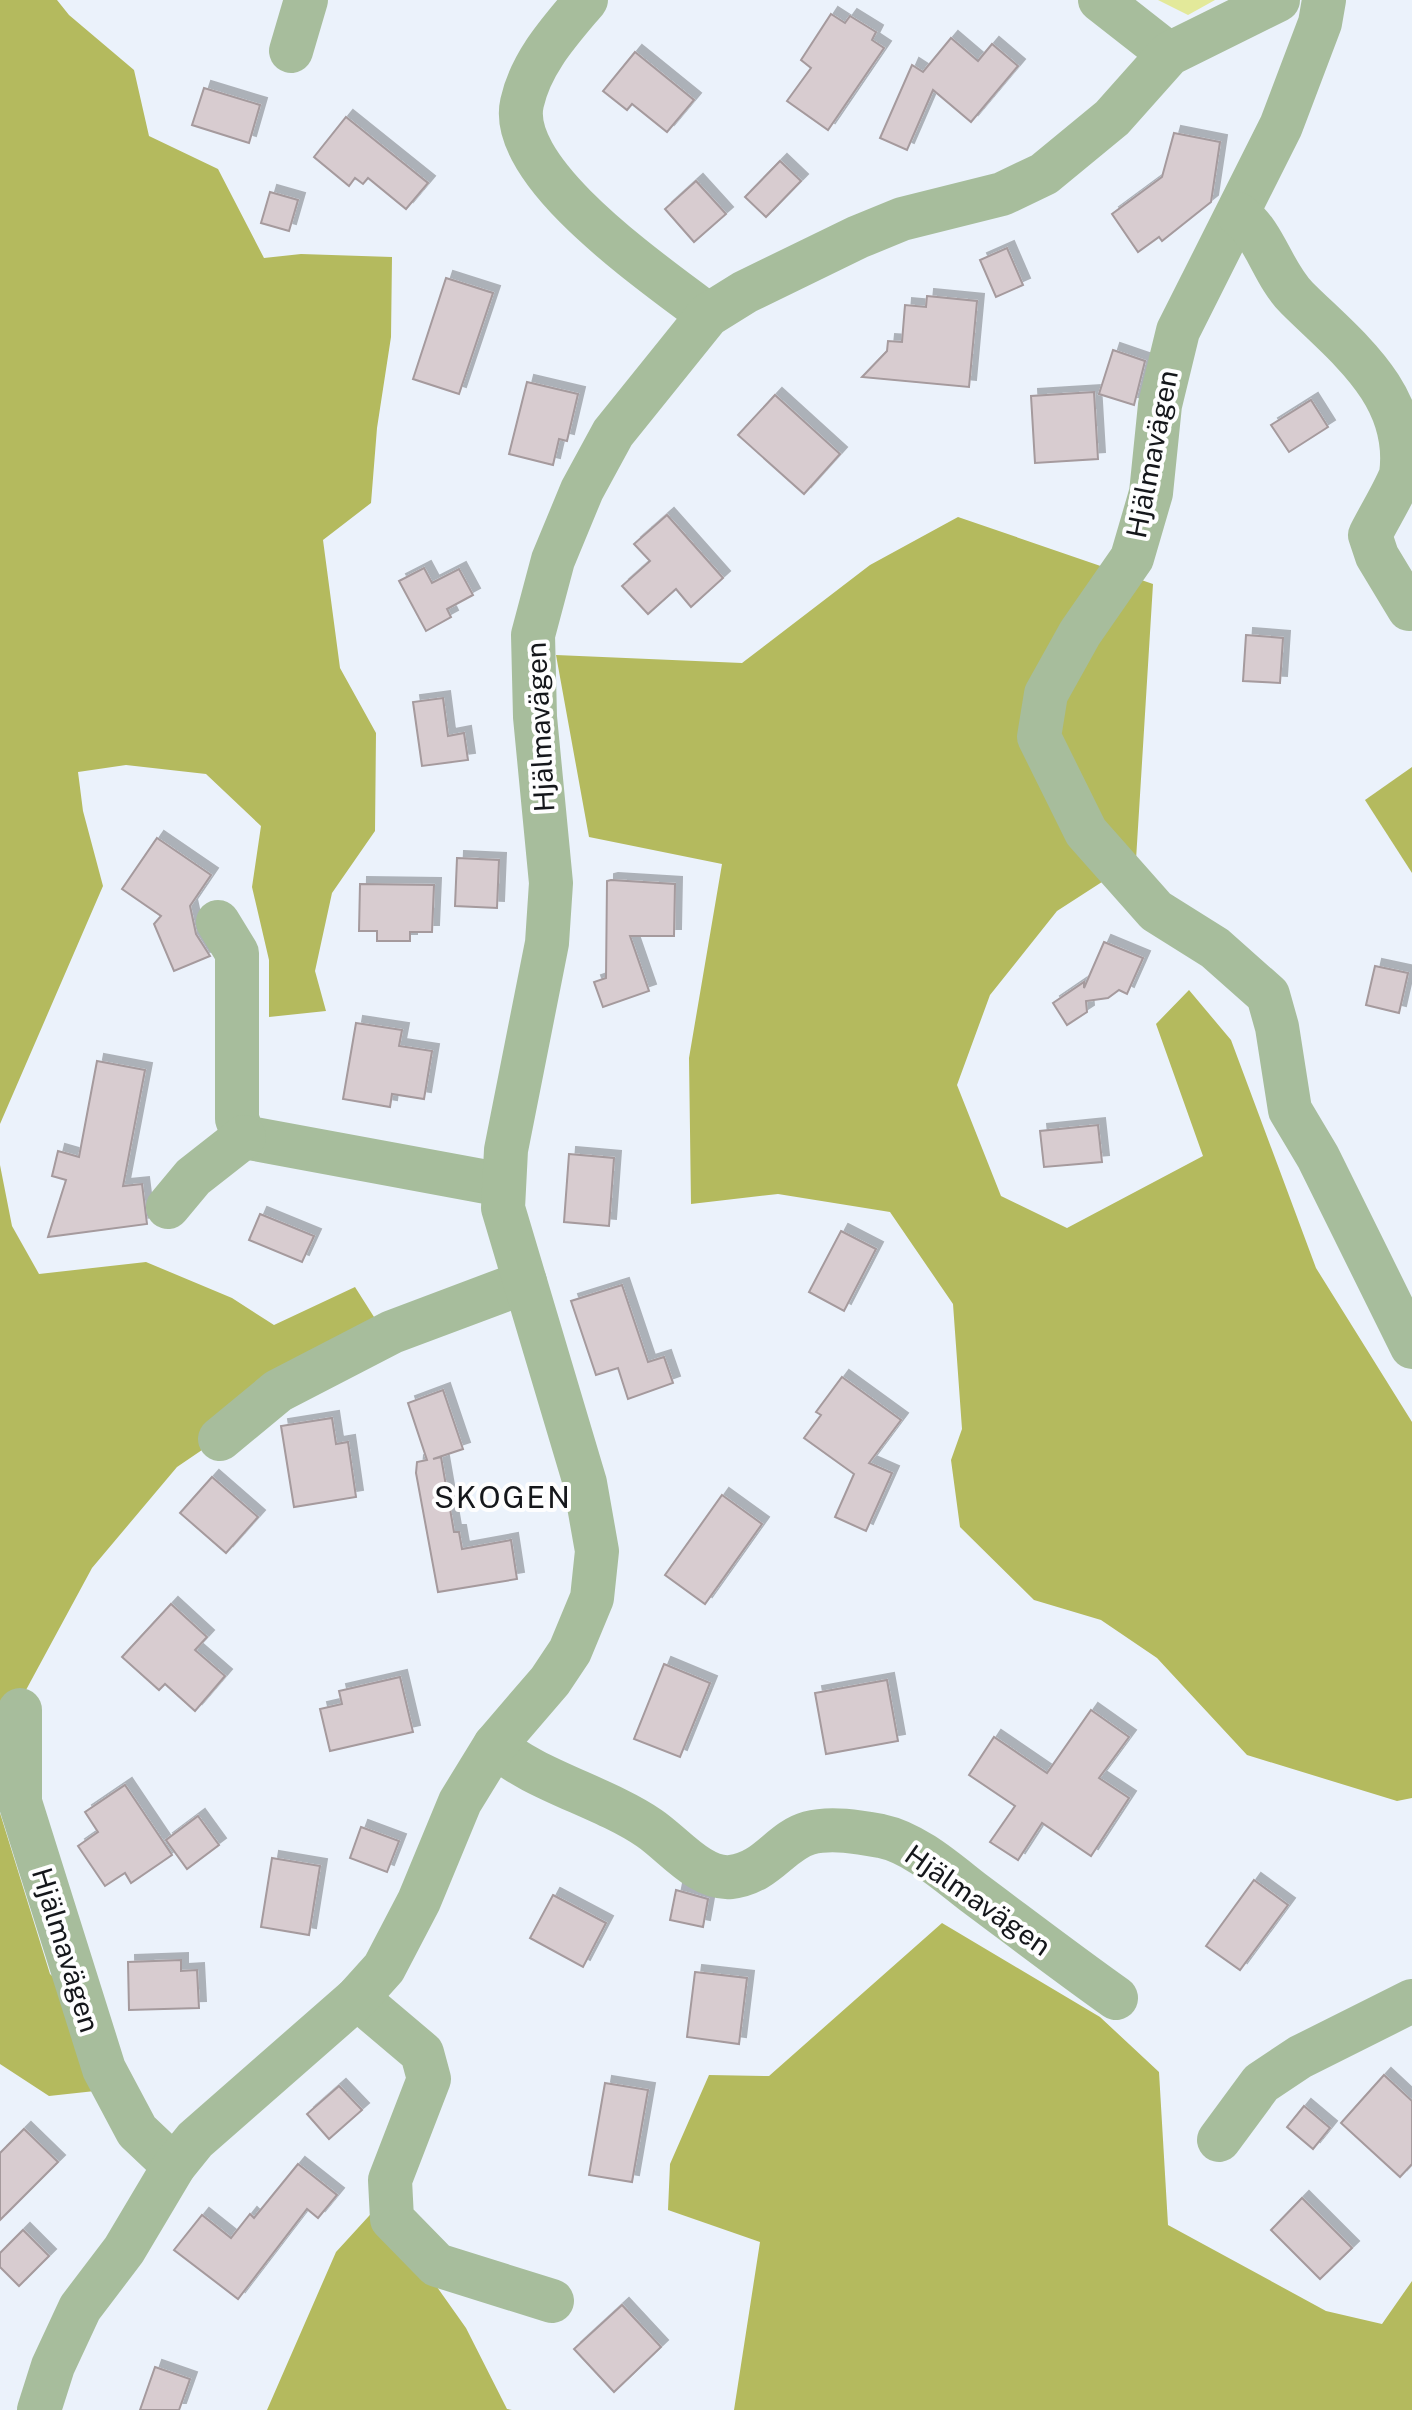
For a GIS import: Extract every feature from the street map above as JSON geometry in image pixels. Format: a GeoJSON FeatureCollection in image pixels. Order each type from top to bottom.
{"type":"FeatureCollection","features":[{"type":"Feature","properties":{"kind":"street"},"geometry":{"type":"LineString","coordinates":[[291,51],[306,0]]}},
{"type":"Feature","properties":{"kind":"street"},"geometry":{"type":"LineString","coordinates":[[586,0],[533,70],[521,105],[523,138],[550,181],[615,243],[708,315]]}},
{"type":"Feature","properties":{"kind":"street"},"geometry":{"type":"LineString","coordinates":[[1100,0],[1169,54]]}},
{"type":"Feature","properties":{"kind":"street","name":"Hjälmavägen"},"geometry":{"type":"LineString","coordinates":[[39,2410],[53,2366],[80,2308],[124,2250],[174,2166],[195,2140],[240,2097],[357,1998],[384,1968],[419,1901],[460,1802],[495,1745],[550,1681],[570,1651],[592,1598],[597,1551],[580,1457],[503,1208],[506,1150],[547,943],[551,883],[535,717],[533,635],[553,560],[582,490],[613,433],[708,315],[745,292],[858,237],[902,219],[1002,194],[1044,174],[1112,118],[1169,54],[1278,0]]}},
{"type":"Feature","properties":{"kind":"street","name":"Hjälmavägen"},"geometry":{"type":"LineString","coordinates":[[1324,0],[1320,23],[1281,126],[1178,331],[1160,405],[1151,493],[1132,558],[1080,633],[1046,694],[1039,737],[1086,832],[1146,900],[1156,911],[1215,948],[1268,995],[1277,1027],[1290,1110],[1318,1157],[1412,1347]]}},
{"type":"Feature","properties":{"kind":"street"},"geometry":{"type":"LineString","coordinates":[[1238,214],[1255,226],[1271,260],[1295,296],[1389,383],[1403,409],[1408,438],[1402,472],[1370,535],[1377,556],[1409,609]]}},
{"type":"Feature","properties":{"kind":"street"},"geometry":{"type":"LineString","coordinates":[[218,922],[237,953],[237,1119],[244,1137]]}},
{"type":"Feature","properties":{"kind":"street"},"geometry":{"type":"LineString","coordinates":[[168,1207],[193,1177],[244,1137],[503,1185]]}},
{"type":"Feature","properties":{"kind":"street"},"geometry":{"type":"LineString","coordinates":[[220,1439],[278,1391],[392,1332],[525,1282]]}},
{"type":"Feature","properties":{"kind":"street","name":"Hjälmavägen"},"geometry":{"type":"LineString","coordinates":[[20,1710],[20,1802],[104,2069],[137,2131],[174,2166]]}},
{"type":"Feature","properties":{"kind":"street","name":"Hjälmavägen"},"geometry":{"type":"LineString","coordinates":[[495,1745],[509,1758],[600,1799],[650,1828],[707,1873],[728,1877],[749,1873],[807,1833],[839,1830],[885,1837],[926,1858],[1116,1998]]}},
{"type":"Feature","properties":{"kind":"street"},"geometry":{"type":"LineString","coordinates":[[357,1998],[422,2053],[429,2079],[390,2180],[392,2219],[437,2265],[552,2301]]}},
{"type":"Feature","properties":{"kind":"street"},"geometry":{"type":"LineString","coordinates":[[1219,2140],[1261,2083],[1300,2057],[1412,2001]]}},
{"type":"Feature","properties":{"kind":"green space"},"geometry":{"type":"Polygon","coordinates":[[[0,0],[57,0],[69,15],[134,70],[149,136],[218,169],[264,258],[301,254],[392,257],[391,337],[377,428],[371,503],[323,540],[340,668],[376,733],[375,831],[332,893],[315,971],[326,1011],[269,1017],[269,960],[252,887],[261,826],[206,774],[126,765],[78,772],[83,811],[103,886],[0,1124],[0,0]]]}},
{"type":"Feature","properties":{"kind":"green space"},"geometry":{"type":"Polygon","coordinates":[[[1158,0],[1215,0],[1188,15],[1158,0]]]}},
{"type":"Feature","properties":{"kind":"green space"},"geometry":{"type":"Polygon","coordinates":[[[958,517],[1153,584],[1136,860],[1057,911],[990,995],[957,1085],[1001,1196],[1067,1228],[1203,1156],[1156,1024],[1189,990],[1231,1040],[1316,1268],[1412,1422],[1412,1798],[1397,1801],[1247,1755],[1157,1658],[1101,1620],[1034,1600],[960,1527],[951,1460],[962,1429],[953,1304],[890,1212],[778,1194],[691,1204],[689,1058],[722,864],[589,837],[556,655],[742,663],[870,565],[958,517]]]}},
{"type":"Feature","properties":{"kind":"green space"},"geometry":{"type":"Polygon","coordinates":[[[1412,767],[1412,873],[1365,800],[1412,767]]]}},
{"type":"Feature","properties":{"kind":"green space"},"geometry":{"type":"Polygon","coordinates":[[[0,1165],[12,1226],[39,1274],[146,1262],[232,1298],[274,1325],[355,1287],[381,1328],[177,1467],[92,1568],[0,1738],[0,1165]]]}},
{"type":"Feature","properties":{"kind":"green space"},"geometry":{"type":"Polygon","coordinates":[[[0,1813],[50,1974],[70,1993],[95,2091],[49,2096],[0,2064],[0,1813]]]}},
{"type":"Feature","properties":{"kind":"green space"},"geometry":{"type":"Polygon","coordinates":[[[942,1923],[1100,2017],[1159,2072],[1168,2225],[1326,2311],[1382,2324],[1412,2281],[1412,2410],[734,2410],[760,2242],[668,2210],[670,2164],[709,2075],[769,2076],[942,1923]]]}},
{"type":"Feature","properties":{"kind":"green space"},"geometry":{"type":"Polygon","coordinates":[[[379,2205],[466,2328],[507,2409],[512,2410],[267,2410],[336,2252],[379,2205]]]}},
{"type":"Feature","properties":{"kind":"building"},"geometry":{"type":"Polygon","coordinates":[[[831,14],[845,23],[850,16],[876,32],[872,40],[884,48],[828,130],[787,101],[811,68],[801,60],[831,14]]]}},
{"type":"Feature","properties":{"kind":"building"},"geometry":{"type":"Polygon","coordinates":[[[951,38],[978,61],[992,44],[1018,66],[971,122],[933,90],[907,150],[880,138],[912,65],[923,72],[951,38]]]}},
{"type":"Feature","properties":{"kind":"building"},"geometry":{"type":"Polygon","coordinates":[[[635,52],[694,100],[667,132],[632,104],[627,110],[603,91],[635,52]]]}},
{"type":"Feature","properties":{"kind":"building"},"geometry":{"type":"Polygon","coordinates":[[[204,88],[260,105],[249,143],[192,125],[204,88]]]}},
{"type":"Feature","properties":{"kind":"building"},"geometry":{"type":"Polygon","coordinates":[[[346,117],[428,183],[406,209],[368,178],[363,184],[355,178],[349,186],[314,157],[346,117]]]}},
{"type":"Feature","properties":{"kind":"building"},"geometry":{"type":"Polygon","coordinates":[[[1174,133],[1220,142],[1211,202],[1162,241],[1159,237],[1138,252],[1112,214],[1162,177],[1174,133]]]}},
{"type":"Feature","properties":{"kind":"building"},"geometry":{"type":"Polygon","coordinates":[[[780,161],[801,181],[766,217],[745,197],[780,161]]]}},
{"type":"Feature","properties":{"kind":"building"},"geometry":{"type":"Polygon","coordinates":[[[696,181],[726,214],[694,242],[665,209],[696,181]]]}},
{"type":"Feature","properties":{"kind":"building"},"geometry":{"type":"Polygon","coordinates":[[[270,192],[298,200],[289,231],[261,223],[270,192]]]}},
{"type":"Feature","properties":{"kind":"building"},"geometry":{"type":"Polygon","coordinates":[[[1007,248],[1023,285],[996,297],[980,260],[1007,248]]]}},
{"type":"Feature","properties":{"kind":"building"},"geometry":{"type":"Polygon","coordinates":[[[446,278],[493,293],[459,394],[413,379],[446,278]]]}},
{"type":"Feature","properties":{"kind":"building"},"geometry":{"type":"Polygon","coordinates":[[[927,296],[977,301],[969,387],[862,377],[887,351],[888,341],[902,342],[905,305],[926,307],[927,296]]]}},
{"type":"Feature","properties":{"kind":"building"},"geometry":{"type":"Polygon","coordinates":[[[1113,350],[1145,361],[1134,405],[1099,394],[1113,350]]]}},
{"type":"Feature","properties":{"kind":"building"},"geometry":{"type":"Polygon","coordinates":[[[527,382],[578,394],[567,441],[559,439],[553,465],[509,454],[527,382]]]}},
{"type":"Feature","properties":{"kind":"building"},"geometry":{"type":"Polygon","coordinates":[[[1094,392],[1098,459],[1035,463],[1031,396],[1094,392]]]}},
{"type":"Feature","properties":{"kind":"building"},"geometry":{"type":"Polygon","coordinates":[[[775,395],[840,454],[804,494],[738,435],[775,395]]]}},
{"type":"Feature","properties":{"kind":"building"},"geometry":{"type":"Polygon","coordinates":[[[1311,400],[1328,427],[1289,452],[1271,425],[1311,400]]]}},
{"type":"Feature","properties":{"kind":"building"},"geometry":{"type":"Polygon","coordinates":[[[667,515],[723,578],[691,607],[676,589],[648,614],[622,586],[650,561],[634,544],[667,515]]]}},
{"type":"Feature","properties":{"kind":"building"},"geometry":{"type":"Polygon","coordinates":[[[424,568],[432,583],[459,569],[473,595],[447,609],[451,617],[426,631],[399,581],[424,568]]]}},
{"type":"Feature","properties":{"kind":"building"},"geometry":{"type":"Polygon","coordinates":[[[1246,635],[1283,638],[1280,683],[1243,681],[1246,635]]]}},
{"type":"Feature","properties":{"kind":"building"},"geometry":{"type":"Polygon","coordinates":[[[443,698],[448,736],[464,733],[468,760],[422,766],[413,702],[443,698]]]}},
{"type":"Feature","properties":{"kind":"building"},"geometry":{"type":"Polygon","coordinates":[[[157,838],[211,875],[190,906],[196,934],[210,956],[174,971],[154,924],[161,916],[122,889],[157,838]]]}},
{"type":"Feature","properties":{"kind":"building"},"geometry":{"type":"Polygon","coordinates":[[[457,858],[499,860],[497,908],[455,906],[457,858]]]}},
{"type":"Feature","properties":{"kind":"building"},"geometry":{"type":"Polygon","coordinates":[[[607,881],[675,884],[674,936],[630,936],[649,991],[603,1007],[594,982],[606,978],[607,881]]]}},
{"type":"Feature","properties":{"kind":"building"},"geometry":{"type":"Polygon","coordinates":[[[360,884],[434,885],[432,932],[410,932],[410,941],[377,941],[377,931],[359,931],[360,884]]]}},
{"type":"Feature","properties":{"kind":"building"},"geometry":{"type":"Polygon","coordinates":[[[1104,942],[1143,958],[1127,994],[1119,990],[1108,998],[1086,1001],[1087,1012],[1067,1025],[1053,1003],[1084,982],[1084,988],[1104,942]]]}},
{"type":"Feature","properties":{"kind":"building"},"geometry":{"type":"Polygon","coordinates":[[[1375,966],[1408,973],[1399,1013],[1366,1005],[1375,966]]]}},
{"type":"Feature","properties":{"kind":"building"},"geometry":{"type":"Polygon","coordinates":[[[356,1023],[402,1030],[399,1046],[432,1051],[424,1099],[392,1094],[390,1107],[343,1099],[356,1023]]]}},
{"type":"Feature","properties":{"kind":"building"},"geometry":{"type":"Polygon","coordinates":[[[97,1061],[145,1070],[123,1186],[142,1184],[147,1224],[48,1237],[66,1180],[52,1176],[58,1151],[79,1157],[97,1061]]]}},
{"type":"Feature","properties":{"kind":"building"},"geometry":{"type":"Polygon","coordinates":[[[1098,1125],[1102,1162],[1044,1167],[1040,1131],[1098,1125]]]}},
{"type":"Feature","properties":{"kind":"building"},"geometry":{"type":"Polygon","coordinates":[[[569,1154],[614,1158],[609,1226],[564,1222],[569,1154]]]}},
{"type":"Feature","properties":{"kind":"building"},"geometry":{"type":"Polygon","coordinates":[[[260,1214],[314,1236],[302,1262],[249,1240],[260,1214]]]}},
{"type":"Feature","properties":{"kind":"building"},"geometry":{"type":"Polygon","coordinates":[[[841,1231],[876,1249],[844,1311],[809,1292],[841,1231]]]}},
{"type":"Feature","properties":{"kind":"building"},"geometry":{"type":"Polygon","coordinates":[[[622,1285],[648,1362],[664,1357],[673,1383],[628,1399],[618,1368],[596,1375],[571,1301],[622,1285]]]}},
{"type":"Feature","properties":{"kind":"building"},"geometry":{"type":"Polygon","coordinates":[[[842,1377],[901,1420],[869,1463],[892,1473],[866,1531],[835,1517],[854,1474],[804,1438],[821,1415],[816,1412],[842,1377]]]}},
{"type":"Feature","properties":{"kind":"building"},"geometry":{"type":"Polygon","coordinates":[[[443,1390],[463,1449],[433,1459],[441,1457],[454,1532],[459,1532],[462,1549],[511,1540],[517,1579],[438,1592],[416,1473],[417,1462],[427,1460],[408,1403],[443,1390]]]}},
{"type":"Feature","properties":{"kind":"building"},"geometry":{"type":"Polygon","coordinates":[[[332,1418],[336,1444],[348,1442],[356,1497],[294,1507],[281,1426],[332,1418]]]}},
{"type":"Feature","properties":{"kind":"building"},"geometry":{"type":"Polygon","coordinates":[[[212,1477],[258,1517],[226,1553],[180,1513],[212,1477]]]}},
{"type":"Feature","properties":{"kind":"building"},"geometry":{"type":"Polygon","coordinates":[[[722,1495],[762,1524],[705,1604],[665,1575],[722,1495]]]}},
{"type":"Feature","properties":{"kind":"building"},"geometry":{"type":"Polygon","coordinates":[[[171,1604],[207,1637],[195,1650],[225,1676],[195,1711],[165,1684],[159,1690],[122,1657],[171,1604]]]}},
{"type":"Feature","properties":{"kind":"building"},"geometry":{"type":"Polygon","coordinates":[[[664,1664],[710,1683],[680,1757],[634,1739],[664,1664]]]}},
{"type":"Feature","properties":{"kind":"building"},"geometry":{"type":"Polygon","coordinates":[[[400,1677],[413,1732],[330,1751],[320,1709],[342,1704],[339,1691],[400,1677]]]}},
{"type":"Feature","properties":{"kind":"building"},"geometry":{"type":"Polygon","coordinates":[[[887,1680],[898,1741],[826,1754],[815,1693],[887,1680]]]}},
{"type":"Feature","properties":{"kind":"building"},"geometry":{"type":"Polygon","coordinates":[[[1091,1710],[1129,1737],[1099,1778],[1129,1798],[1091,1856],[1042,1823],[1018,1860],[990,1842],[1015,1806],[969,1775],[994,1737],[1047,1773],[1091,1710]]]}},
{"type":"Feature","properties":{"kind":"building"},"geometry":{"type":"Polygon","coordinates":[[[125,1785],[172,1855],[131,1883],[125,1873],[105,1886],[78,1846],[98,1832],[85,1812],[125,1785]]]}},
{"type":"Feature","properties":{"kind":"building"},"geometry":{"type":"Polygon","coordinates":[[[198,1816],[219,1845],[187,1869],[166,1840],[198,1816]]]}},
{"type":"Feature","properties":{"kind":"building"},"geometry":{"type":"Polygon","coordinates":[[[361,1827],[399,1841],[387,1872],[350,1858],[361,1827]]]}},
{"type":"Feature","properties":{"kind":"building"},"geometry":{"type":"Polygon","coordinates":[[[272,1858],[320,1866],[309,1935],[261,1927],[272,1858]]]}},
{"type":"Feature","properties":{"kind":"building"},"geometry":{"type":"Polygon","coordinates":[[[1254,1880],[1288,1905],[1240,1970],[1206,1946],[1254,1880]]]}},
{"type":"Feature","properties":{"kind":"building"},"geometry":{"type":"Polygon","coordinates":[[[676,1890],[708,1899],[703,1927],[670,1920],[676,1890]]]}},
{"type":"Feature","properties":{"kind":"building"},"geometry":{"type":"Polygon","coordinates":[[[553,1895],[606,1923],[583,1967],[530,1938],[553,1895]]]}},
{"type":"Feature","properties":{"kind":"building"},"geometry":{"type":"Polygon","coordinates":[[[181,1960],[181,1971],[197,1970],[199,2008],[129,2010],[128,1962],[181,1960]]]}},
{"type":"Feature","properties":{"kind":"building"},"geometry":{"type":"Polygon","coordinates":[[[695,1972],[747,1978],[739,2044],[687,2037],[695,1972]]]}},
{"type":"Feature","properties":{"kind":"building"},"geometry":{"type":"Polygon","coordinates":[[[1384,2075],[1412,2101],[1412,2164],[1400,2177],[1341,2123],[1384,2075]]]}},
{"type":"Feature","properties":{"kind":"building"},"geometry":{"type":"Polygon","coordinates":[[[605,2083],[648,2090],[632,2182],[589,2175],[605,2083]]]}},
{"type":"Feature","properties":{"kind":"building"},"geometry":{"type":"Polygon","coordinates":[[[339,2086],[362,2110],[329,2139],[307,2114],[339,2086]]]}},
{"type":"Feature","properties":{"kind":"building"},"geometry":{"type":"Polygon","coordinates":[[[1304,2106],[1330,2128],[1313,2149],[1287,2127],[1304,2106]]]}},
{"type":"Feature","properties":{"kind":"building"},"geometry":{"type":"Polygon","coordinates":[[[24,2129],[58,2162],[0,2220],[0,2153],[24,2129]]]}},
{"type":"Feature","properties":{"kind":"building"},"geometry":{"type":"Polygon","coordinates":[[[298,2164],[337,2195],[318,2218],[307,2209],[238,2299],[174,2250],[202,2215],[231,2238],[250,2214],[254,2218],[298,2164]]]}},
{"type":"Feature","properties":{"kind":"building"},"geometry":{"type":"Polygon","coordinates":[[[1302,2198],[1352,2248],[1320,2279],[1271,2230],[1302,2198]]]}},
{"type":"Feature","properties":{"kind":"building"},"geometry":{"type":"Polygon","coordinates":[[[23,2230],[49,2256],[19,2286],[0,2267],[0,2253],[23,2230]]]}},
{"type":"Feature","properties":{"kind":"building"},"geometry":{"type":"Polygon","coordinates":[[[622,2305],[661,2347],[614,2392],[574,2349],[622,2305]]]}},
{"type":"Feature","properties":{"kind":"building"},"geometry":{"type":"Polygon","coordinates":[[[155,2367],[190,2379],[179,2410],[140,2410],[155,2367]]]}},
{"type":"Feature","properties":{"kind":"district","name":"SKOGEN"},"geometry":{"type":"Point","coordinates":[503,1498]}}]}
